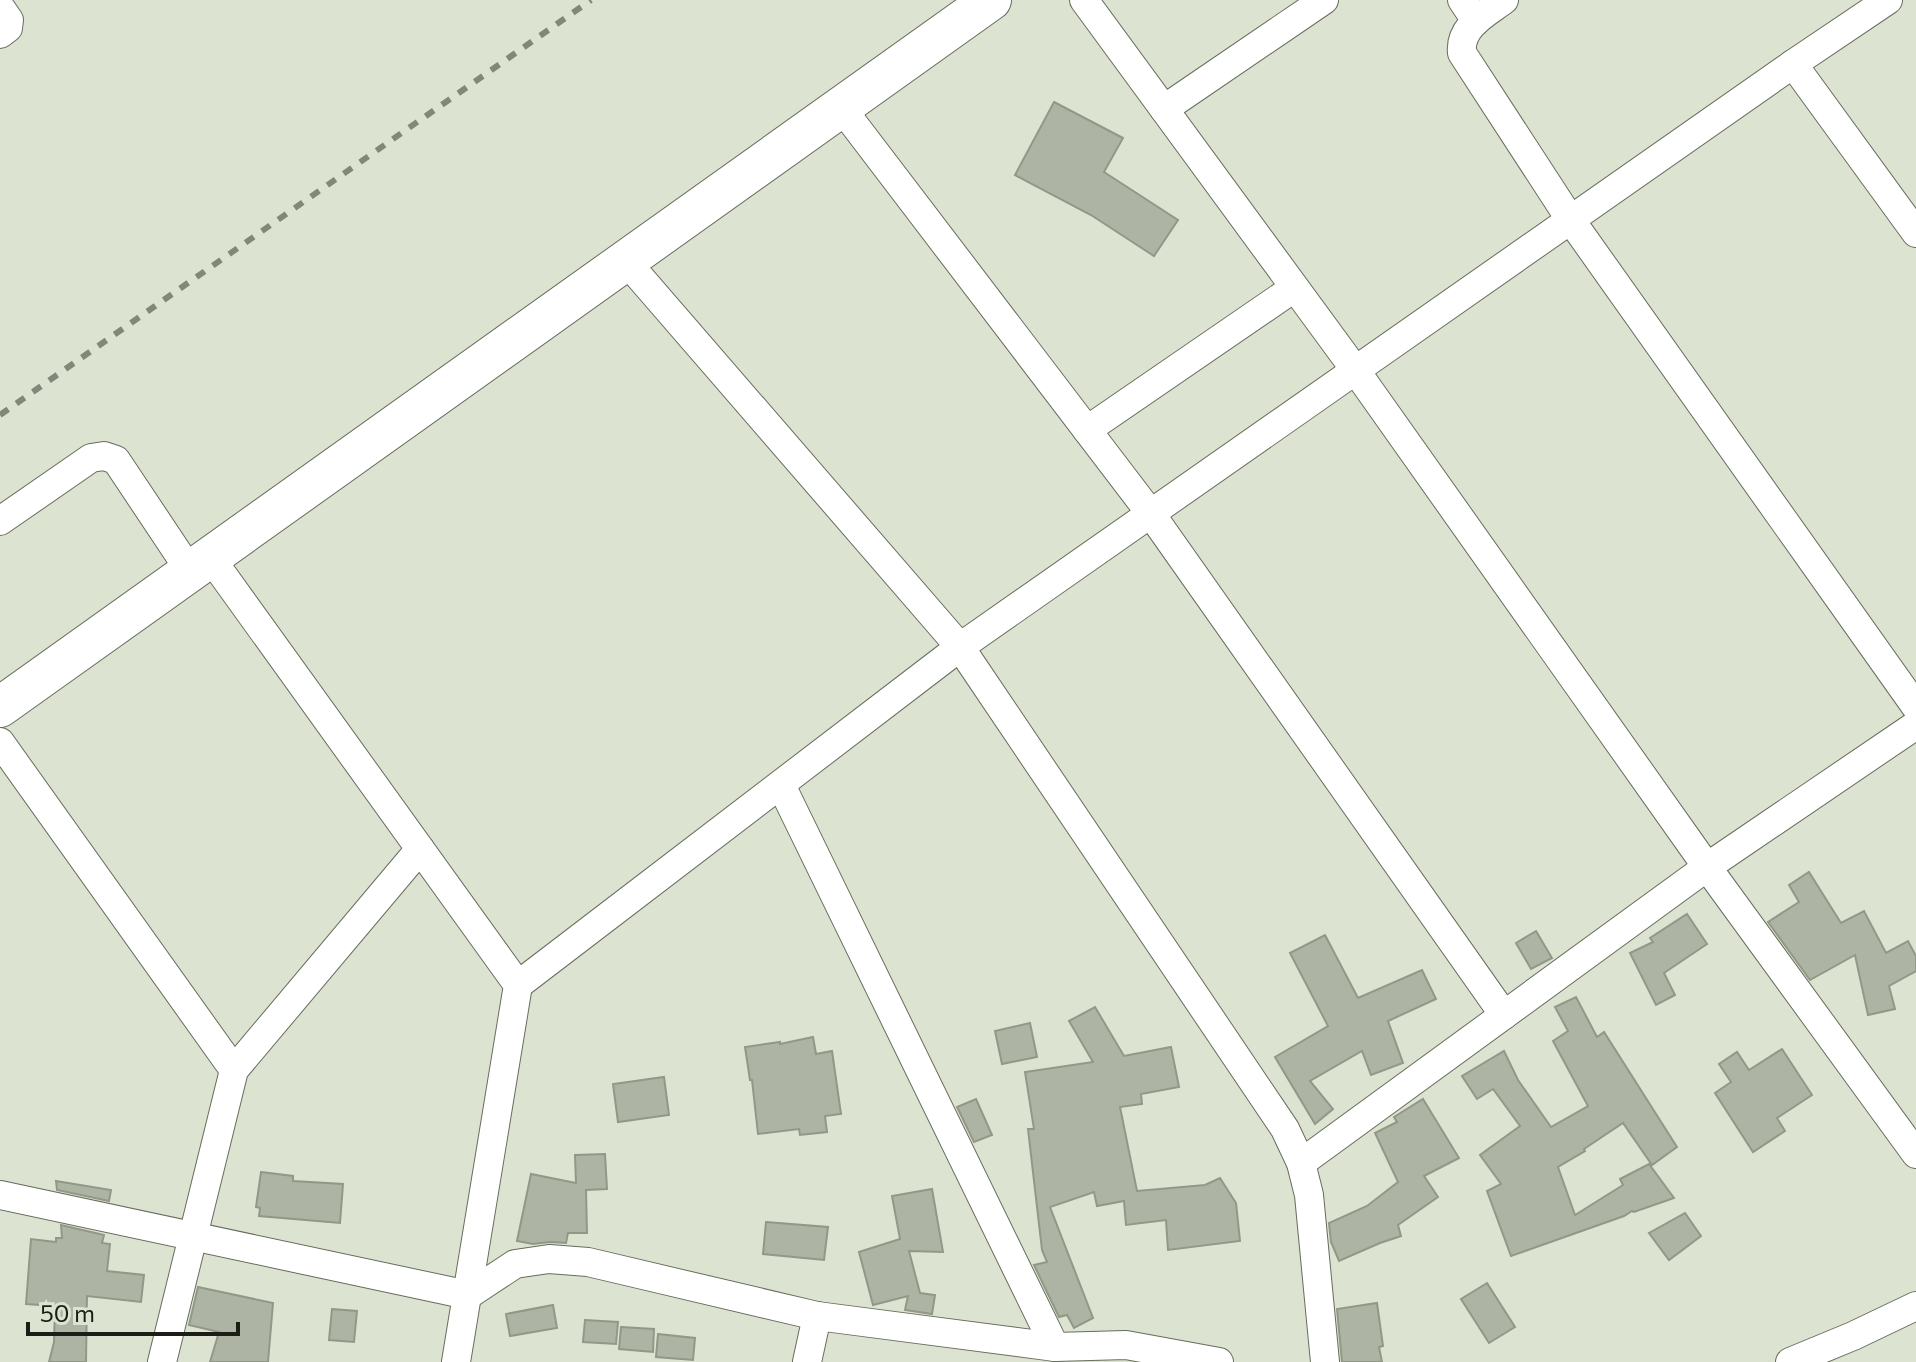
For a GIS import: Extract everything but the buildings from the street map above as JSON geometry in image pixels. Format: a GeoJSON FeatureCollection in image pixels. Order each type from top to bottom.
{"type":"FeatureCollection","features":[{"type":"Feature","properties":{"kind":"street"},"geometry":{"type":"LineString","coordinates":[[0,707],[991,0]]}},
{"type":"Feature","properties":{"kind":"street"},"geometry":{"type":"LineString","coordinates":[[1084,0],[1356,371],[1707,867],[1916,1154]]}},
{"type":"Feature","properties":{"kind":"street"},"geometry":{"type":"LineString","coordinates":[[1164,109],[1324,0]]}},
{"type":"Feature","properties":{"kind":"street"},"geometry":{"type":"LineString","coordinates":[[1504,0],[1469,10],[1462,53],[1570,219],[1916,707]]}},
{"type":"Feature","properties":{"kind":"street"},"geometry":{"type":"LineString","coordinates":[[456,1362],[518,985],[960,647],[1888,0]]}},
{"type":"Feature","properties":{"kind":"street"},"geometry":{"type":"LineString","coordinates":[[0,7],[9,20],[8,28],[0,34]]}},
{"type":"Feature","properties":{"kind":"street"},"geometry":{"type":"LineString","coordinates":[[1793,64],[1916,233]]}},
{"type":"Feature","properties":{"kind":"street"},"geometry":{"type":"LineString","coordinates":[[840,106],[1151,514],[1504,1015]]}},
{"type":"Feature","properties":{"kind":"street"},"geometry":{"type":"LineString","coordinates":[[625,260],[960,647],[1285,1129],[1301,1163],[1309,1195],[1325,1362]]}},
{"type":"Feature","properties":{"kind":"street"},"geometry":{"type":"LineString","coordinates":[[1087,430],[1294,288]]}},
{"type":"Feature","properties":{"kind":"street"},"geometry":{"type":"LineString","coordinates":[[0,521],[91,458],[104,456],[116,460],[420,849],[518,985]]}},
{"type":"Feature","properties":{"kind":"street"},"geometry":{"type":"LineString","coordinates":[[1301,1163],[1707,867],[1916,725]]}},
{"type":"Feature","properties":{"kind":"street"},"geometry":{"type":"LineString","coordinates":[[0,742],[234,1070]]}},
{"type":"Feature","properties":{"kind":"street"},"geometry":{"type":"LineString","coordinates":[[781,785],[1055,1347]]}},
{"type":"Feature","properties":{"kind":"street"},"geometry":{"type":"LineString","coordinates":[[162,1362],[234,1070],[420,849]]}},
{"type":"Feature","properties":{"kind":"street"},"geometry":{"type":"LineString","coordinates":[[0,1195],[468,1295],[515,1264],[549,1259],[588,1262],[817,1316],[1055,1347],[1219,1362]]}},
{"type":"Feature","properties":{"kind":"street"},"geometry":{"type":"LineString","coordinates":[[1790,1362],[1916,1306]]}},
{"type":"Feature","properties":{"kind":"street"},"geometry":{"type":"LineString","coordinates":[[807,1362],[817,1316]]}},
{"type":"Feature","properties":{"kind":"railway"},"geometry":{"type":"LineString","coordinates":[[0,415],[591,0]]}}]}
